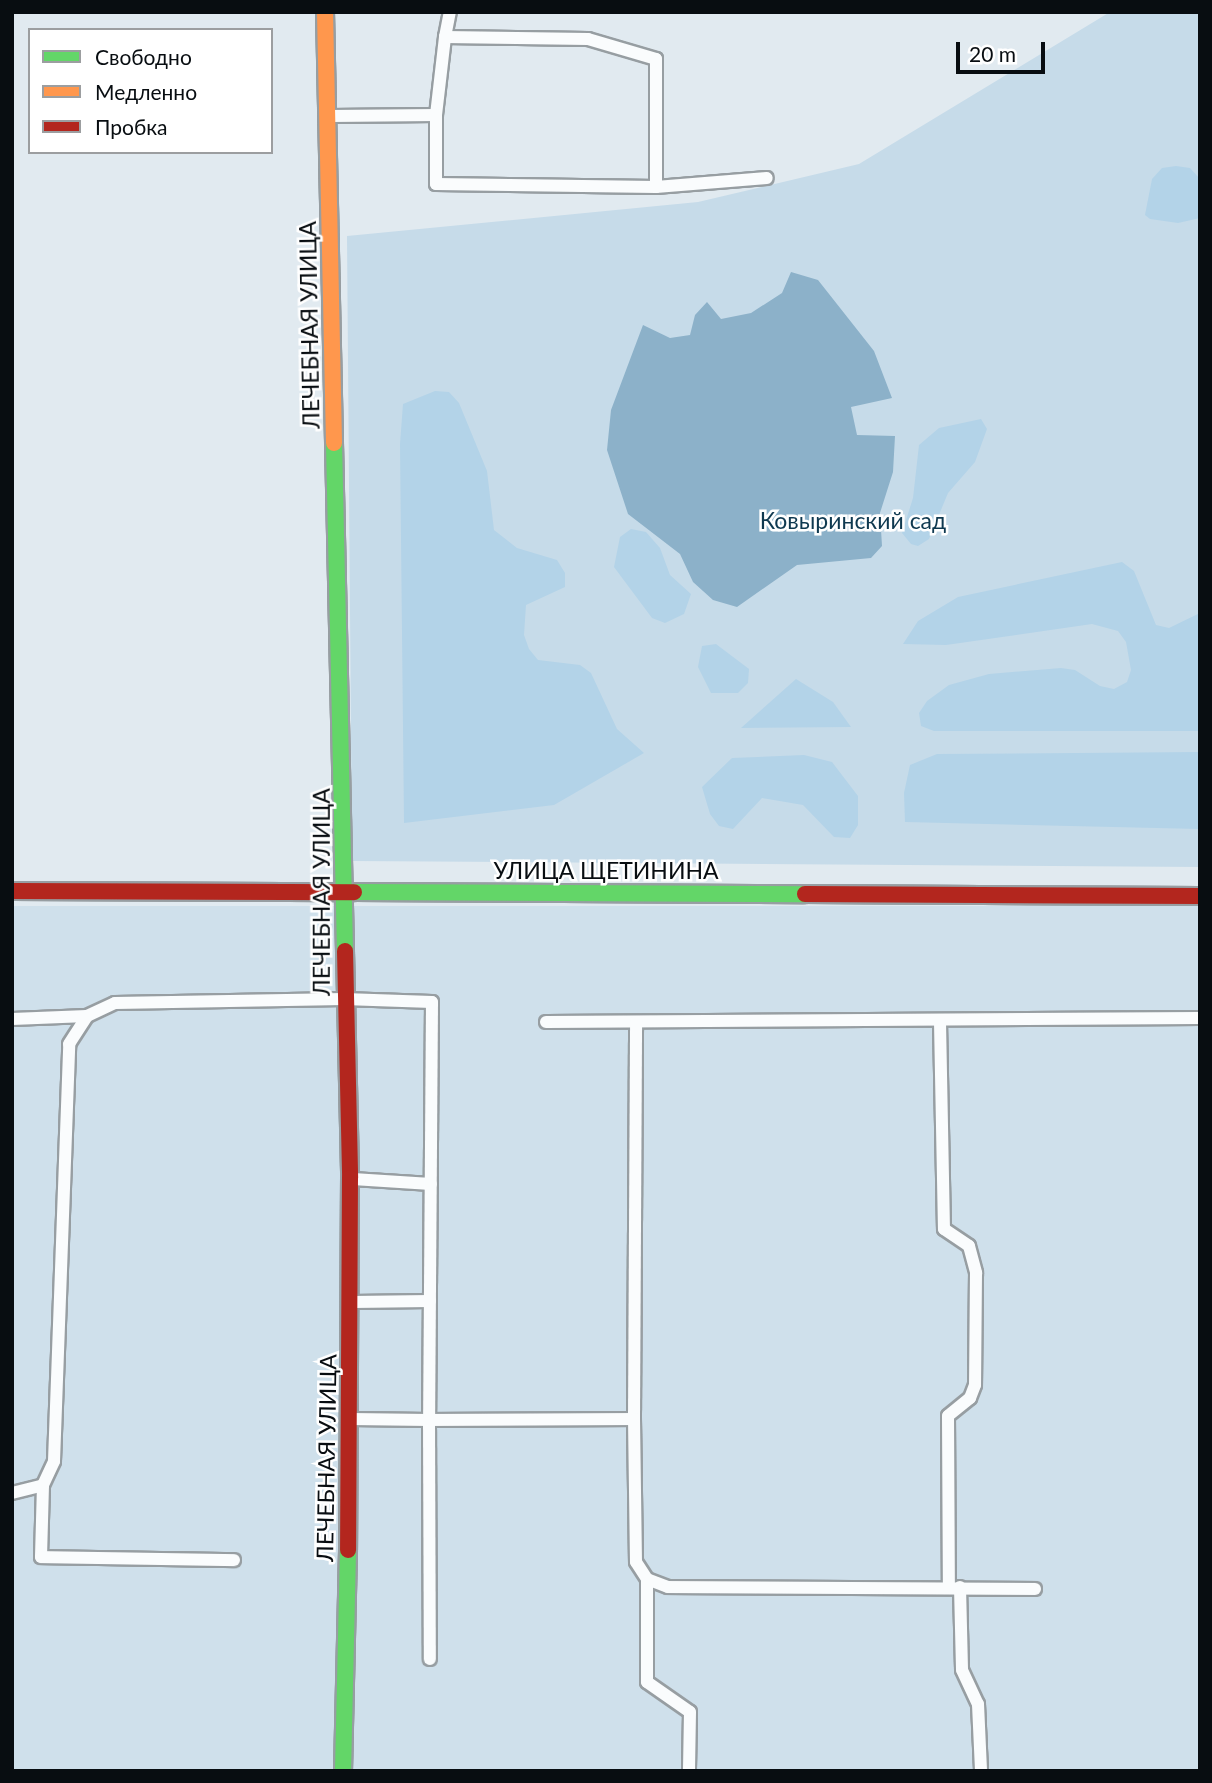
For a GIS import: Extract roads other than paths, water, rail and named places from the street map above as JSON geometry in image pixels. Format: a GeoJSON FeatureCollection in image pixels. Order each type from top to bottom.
{"type":"FeatureCollection","features":[{"type":"Feature","properties":{"kind":"street","name":"ЛЕЧЕБНАЯ УЛИЦА"},"geometry":{"type":"LineString","coordinates":[[325,12],[345,890],[344,999],[350,1178],[351,1419],[344,1771]]}},
{"type":"Feature","properties":{"kind":"street","name":"УЛИЦА ЩЕТИНИНА"},"geometry":{"type":"LineString","coordinates":[[12,891],[345,890],[1200,896]]}},
{"type":"Feature","properties":{"kind":"lane"},"geometry":{"type":"LineString","coordinates":[[450,12],[436,115],[436,184],[656,187],[767,178]]}},
{"type":"Feature","properties":{"kind":"lane"},"geometry":{"type":"LineString","coordinates":[[446,37],[588,39],[656,58],[656,187]]}},
{"type":"Feature","properties":{"kind":"lane"},"geometry":{"type":"LineString","coordinates":[[327,116],[436,115]]}},
{"type":"Feature","properties":{"kind":"lane"},"geometry":{"type":"LineString","coordinates":[[12,1019],[87,1016],[115,1003],[344,999],[432,1002],[430,1659]]}},
{"type":"Feature","properties":{"kind":"lane"},"geometry":{"type":"LineString","coordinates":[[87,1016],[69,1044],[54,1461],[43,1485],[41,1557],[234,1560]]}},
{"type":"Feature","properties":{"kind":"lane"},"geometry":{"type":"LineString","coordinates":[[546,1023],[1200,1018]]}},
{"type":"Feature","properties":{"kind":"lane"},"geometry":{"type":"LineString","coordinates":[[636,1022],[636,1562],[647,1579],[647,1682],[690,1712],[689,1771]]}},
{"type":"Feature","properties":{"kind":"lane"},"geometry":{"type":"LineString","coordinates":[[940,1022],[944,1229],[969,1246],[976,1273],[975,1385],[970,1398],[947,1416],[962,1670],[978,1704],[981,1771]]}},
{"type":"Feature","properties":{"kind":"lane"},"geometry":{"type":"LineString","coordinates":[[350,1178],[431,1184]]}},
{"type":"Feature","properties":{"kind":"lane"},"geometry":{"type":"LineString","coordinates":[[349,1302],[430,1301]]}},
{"type":"Feature","properties":{"kind":"lane"},"geometry":{"type":"LineString","coordinates":[[351,1419],[634,1419]]}},
{"type":"Feature","properties":{"kind":"lane"},"geometry":{"type":"LineString","coordinates":[[12,1493],[43,1485]]}},
{"type":"Feature","properties":{"kind":"lane"},"geometry":{"type":"LineString","coordinates":[[647,1579],[668,1587],[1035,1589]]}},
{"type":"Feature","properties":{"kind":"park label","name":"Ковыринский сад"},"geometry":{"type":"Point","coordinates":[853,520]}}]}
